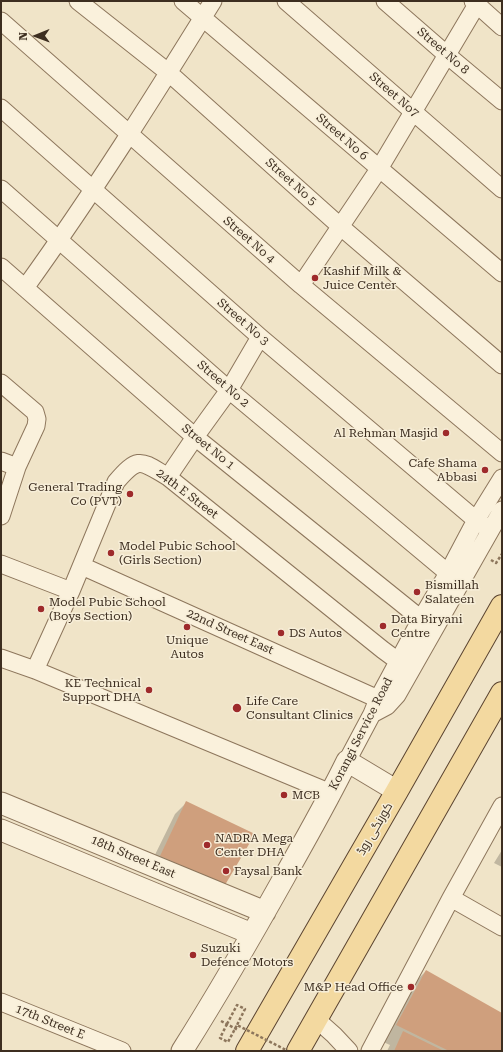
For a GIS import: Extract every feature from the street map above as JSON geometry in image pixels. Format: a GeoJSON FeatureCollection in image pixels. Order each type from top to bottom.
{"type":"FeatureCollection","features":[{"type":"Feature","properties":{"kind":"main road","name":"کورنگی روڈ"},"geometry":{"type":"LineString","coordinates":[[251,1045],[502,606]]}},
{"type":"Feature","properties":{"kind":"main road"},"geometry":{"type":"LineString","coordinates":[[298,1051],[502,693]]}},
{"type":"Feature","properties":{"kind":"street","name":"Street No 5"},"geometry":{"type":"LineString","coordinates":[[78,1],[169,73],[341,227],[502,365]]}},
{"type":"Feature","properties":{"kind":"street","name":"Street No 6"},"geometry":{"type":"LineString","coordinates":[[183,1],[502,273]]}},
{"type":"Feature","properties":{"kind":"street"},"geometry":{"type":"LineString","coordinates":[[25,288],[59,240],[169,73],[213,1]]}},
{"type":"Feature","properties":{"kind":"street","name":"Street No7"},"geometry":{"type":"LineString","coordinates":[[286,1],[502,189]]}},
{"type":"Feature","properties":{"kind":"street","name":"Street No 8"},"geometry":{"type":"LineString","coordinates":[[385,1],[502,101]]}},
{"type":"Feature","properties":{"kind":"street"},"geometry":{"type":"LineString","coordinates":[[301,285],[379,169],[447,55],[476,2],[502,27]]}},
{"type":"Feature","properties":{"kind":"street","name":"Street No 4"},"geometry":{"type":"LineString","coordinates":[[1,21],[301,285],[502,453]]}},
{"type":"Feature","properties":{"kind":"street","name":"Street No 3"},"geometry":{"type":"LineString","coordinates":[[1,108],[260,337],[476,520],[490,530]]}},
{"type":"Feature","properties":{"kind":"street","name":"Street No 2"},"geometry":{"type":"LineString","coordinates":[[1,189],[229,390],[448,574]]}},
{"type":"Feature","properties":{"kind":"street","name":"Street No 1"},"geometry":{"type":"LineString","coordinates":[[1,267],[195,437],[421,619]]}},
{"type":"Feature","properties":{"kind":"street"},"geometry":{"type":"LineString","coordinates":[[168,477],[229,390],[260,337]]}},
{"type":"Feature","properties":{"kind":"street"},"geometry":{"type":"LineString","coordinates":[[1,383],[35,412],[37,419],[36,426],[17,467],[1,516]]}},
{"type":"Feature","properties":{"kind":"street"},"geometry":{"type":"LineString","coordinates":[[1,461],[17,467]]}},
{"type":"Feature","properties":{"kind":"street","name":"24th E Street"},"geometry":{"type":"LineString","coordinates":[[35,670],[72,591],[116,482],[135,464],[145,463],[168,477],[398,661]]}},
{"type":"Feature","properties":{"kind":"street","name":"Korangi Service Road"},"geometry":{"type":"LineString","coordinates":[[182,1051],[265,912],[331,793],[398,661],[448,574],[476,520],[502,478]]}},
{"type":"Feature","properties":{"kind":"street"},"geometry":{"type":"LineString","coordinates":[[375,706],[387,706],[397,695],[502,510]]}},
{"type":"Feature","properties":{"kind":"street"},"geometry":{"type":"LineString","coordinates":[[1,564],[72,591]]}},
{"type":"Feature","properties":{"kind":"street","name":"22nd Street East"},"geometry":{"type":"LineString","coordinates":[[82,566],[375,706]]}},
{"type":"Feature","properties":{"kind":"street"},"geometry":{"type":"LineString","coordinates":[[1,658],[35,670],[331,793]]}},
{"type":"Feature","properties":{"kind":"street"},"geometry":{"type":"LineString","coordinates":[[347,761],[397,791]]}},
{"type":"Feature","properties":{"kind":"street","name":"18th Street East"},"geometry":{"type":"LineString","coordinates":[[1,803],[265,912]]}},
{"type":"Feature","properties":{"kind":"street"},"geometry":{"type":"LineString","coordinates":[[370,1051],[451,898],[502,806]]}},
{"type":"Feature","properties":{"kind":"street"},"geometry":{"type":"LineString","coordinates":[[1,830],[252,934]]}},
{"type":"Feature","properties":{"kind":"street"},"geometry":{"type":"LineString","coordinates":[[451,898],[502,927]]}},
{"type":"Feature","properties":{"kind":"street","name":"17th Street E"},"geometry":{"type":"LineString","coordinates":[[1,1002],[122,1051]]}},
{"type":"Feature","properties":{"kind":"street"},"geometry":{"type":"LineString","coordinates":[[316,1019],[349,1051]]}},
{"type":"Feature","properties":{"kind":"path"},"geometry":{"type":"LineString","coordinates":[[237,1005],[245,1009],[237,1025],[228,1042],[220,1038],[237,1005]]}},
{"type":"Feature","properties":{"kind":"path"},"geometry":{"type":"LineString","coordinates":[[206,1012],[227,1024],[251,1045]]}},
{"type":"Feature","properties":{"kind":"path"},"geometry":{"type":"LineString","coordinates":[[237,1025],[288,1051]]}},
{"type":"Feature","properties":{"kind":"building","name":"NADRA Mega Center DHA"},"geometry":{"type":"Polygon","coordinates":[[[186,801],[255,834],[225,885],[160,856],[186,801]]]}},
{"type":"Feature","properties":{"kind":"building"},"geometry":{"type":"Polygon","coordinates":[[[426,970],[502,1013],[501,1051],[449,1051],[396,1025],[426,970]]]}},
{"type":"Feature","properties":{"kind":"building"},"geometry":{"type":"Polygon","coordinates":[[[403,1031],[444,1051],[394,1051],[403,1031]]]}},
{"type":"Feature","properties":{"kind":"place","name":"Kashif Milk & Juice Center"},"geometry":{"type":"Point","coordinates":[315,278]}},
{"type":"Feature","properties":{"kind":"place","name":"Al Rehman Masjid"},"geometry":{"type":"Point","coordinates":[446,433]}},
{"type":"Feature","properties":{"kind":"place","name":"Cafe Shama Abbasi"},"geometry":{"type":"Point","coordinates":[485,470]}},
{"type":"Feature","properties":{"kind":"place","name":"General Trading Co (PVT)"},"geometry":{"type":"Point","coordinates":[130,494]}},
{"type":"Feature","properties":{"kind":"place","name":"Model Pubic School (Girls Section)"},"geometry":{"type":"Point","coordinates":[111,553]}},
{"type":"Feature","properties":{"kind":"place","name":"Bismillah Salateen"},"geometry":{"type":"Point","coordinates":[417,592]}},
{"type":"Feature","properties":{"kind":"place","name":"Model Pubic School (Boys Section)"},"geometry":{"type":"Point","coordinates":[41,609]}},
{"type":"Feature","properties":{"kind":"place","name":"Data Biryani Centre"},"geometry":{"type":"Point","coordinates":[383,626]}},
{"type":"Feature","properties":{"kind":"place","name":"Unique Autos"},"geometry":{"type":"Point","coordinates":[187,627]}},
{"type":"Feature","properties":{"kind":"place","name":"DS Autos"},"geometry":{"type":"Point","coordinates":[281,633]}},
{"type":"Feature","properties":{"kind":"place","name":"KE Technical Support DHA"},"geometry":{"type":"Point","coordinates":[149,690]}},
{"type":"Feature","properties":{"kind":"place","name":"Life Care Consultant Clinics"},"geometry":{"type":"Point","coordinates":[237,708]}},
{"type":"Feature","properties":{"kind":"place","name":"MCB"},"geometry":{"type":"Point","coordinates":[284,795]}},
{"type":"Feature","properties":{"kind":"place","name":"NADRA Mega Center DHA"},"geometry":{"type":"Point","coordinates":[207,845]}},
{"type":"Feature","properties":{"kind":"place","name":"Faysal Bank"},"geometry":{"type":"Point","coordinates":[226,871]}},
{"type":"Feature","properties":{"kind":"place","name":"Suzuki Defence Motors"},"geometry":{"type":"Point","coordinates":[193,955]}},
{"type":"Feature","properties":{"kind":"place","name":"M&P Head Office"},"geometry":{"type":"Point","coordinates":[411,987]}}]}
